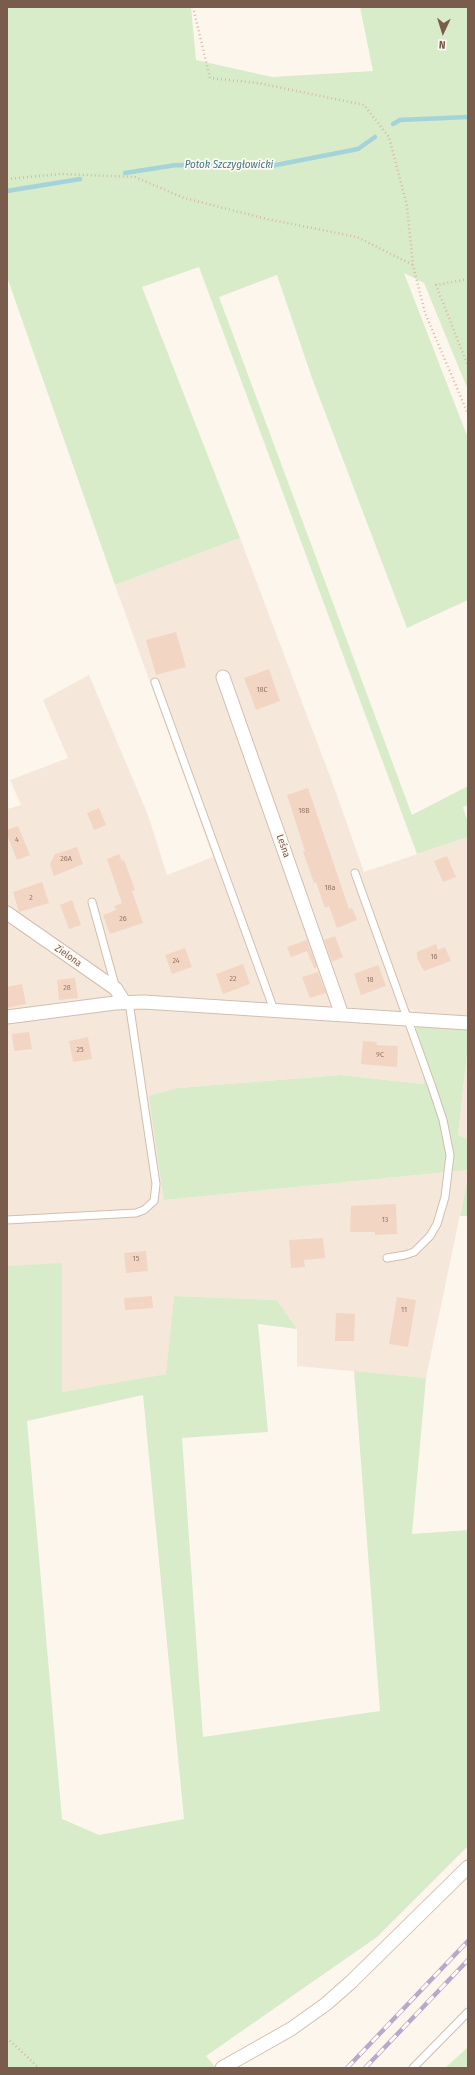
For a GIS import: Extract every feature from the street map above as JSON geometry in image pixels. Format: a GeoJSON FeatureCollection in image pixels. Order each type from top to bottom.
{"type":"FeatureCollection","features":[{"type":"Feature","properties":{"kind":"street","name":"Leśna"},"geometry":{"type":"LineString","coordinates":[[223,677],[342,1015]]}},
{"type":"Feature","properties":{"kind":"street","name":"Zielona"},"geometry":{"type":"LineString","coordinates":[[7,913],[116,989],[126,1002]]}},
{"type":"Feature","properties":{"kind":"street"},"geometry":{"type":"LineString","coordinates":[[7,1017],[126,1002],[468,1023]]}},
{"type":"Feature","properties":{"kind":"street"},"geometry":{"type":"LineString","coordinates":[[222,2068],[291,2029],[326,2004],[351,1982],[468,1867]]}},
{"type":"Feature","properties":{"kind":"lane"},"geometry":{"type":"LineString","coordinates":[[155,682],[274,1010]]}},
{"type":"Feature","properties":{"kind":"lane"},"geometry":{"type":"LineString","coordinates":[[355,873],[409,1019],[447,1136],[450,1155],[449,1176],[442,1211],[430,1236],[414,1252],[387,1258]]}},
{"type":"Feature","properties":{"kind":"lane"},"geometry":{"type":"LineString","coordinates":[[92,902],[116,989]]}},
{"type":"Feature","properties":{"kind":"lane"},"geometry":{"type":"LineString","coordinates":[[7,1220],[136,1213],[144,1210],[154,1201],[156,1184],[126,1002]]}},
{"type":"Feature","properties":{"kind":"lane"},"geometry":{"type":"LineString","coordinates":[[413,2068],[468,2012]]}},
{"type":"Feature","properties":{"kind":"path"},"geometry":{"type":"LineString","coordinates":[[193,7],[210,78],[258,83],[364,105],[389,137],[407,206],[413,265],[425,313],[468,414]]}},
{"type":"Feature","properties":{"kind":"path"},"geometry":{"type":"LineString","coordinates":[[7,179],[61,174],[135,177],[184,198],[267,219],[357,237],[413,265]]}},
{"type":"Feature","properties":{"kind":"path"},"geometry":{"type":"LineString","coordinates":[[468,279],[436,285],[468,366]]}},
{"type":"Feature","properties":{"kind":"path"},"geometry":{"type":"LineString","coordinates":[[7,2038],[40,2068]]}},
{"type":"Feature","properties":{"kind":"shaded area"},"geometry":{"type":"Polygon","coordinates":[[[240,538],[334,787],[364,872],[468,837],[468,1018],[414,1014],[411,1006],[424,1084],[340,1075],[178,1088],[164,1200],[468,1170],[426,1378],[297,1366],[297,1329],[277,1300],[174,1296],[167,1374],[62,1392],[62,1264],[7,1266],[7,809],[21,805],[10,780],[68,758],[43,700],[89,675],[148,815],[167,875],[213,857],[115,585],[240,538]]]}},
{"type":"Feature","properties":{"kind":"shaded area"},"geometry":{"type":"Polygon","coordinates":[[[468,1045],[468,1139],[458,1135],[468,1045]]]}},
{"type":"Feature","properties":{"kind":"green space"},"geometry":{"type":"Polygon","coordinates":[[[7,7],[191,7],[196,60],[272,77],[373,71],[360,7],[468,7],[468,390],[424,283],[404,273],[468,438],[468,600],[407,628],[312,378],[277,275],[219,297],[412,815],[468,786],[468,805],[463,807],[468,823],[468,837],[417,854],[199,267],[142,287],[240,538],[115,585],[7,277],[7,7]]]}},
{"type":"Feature","properties":{"kind":"green space"},"geometry":{"type":"Polygon","coordinates":[[[414,1014],[468,1018],[468,1045],[458,1135],[468,1139],[468,1170],[164,1200],[149,1096],[178,1088],[340,1075],[424,1084],[414,1014]]]}},
{"type":"Feature","properties":{"kind":"green space"},"geometry":{"type":"Polygon","coordinates":[[[468,1176],[468,1216],[460,1216],[468,1176]]]}},
{"type":"Feature","properties":{"kind":"green space"},"geometry":{"type":"Polygon","coordinates":[[[62,1263],[62,1392],[166,1374],[174,1296],[277,1300],[297,1329],[258,1324],[268,1432],[182,1438],[203,1737],[380,1711],[354,1371],[426,1378],[412,1534],[468,1530],[468,1846],[377,1937],[206,2056],[216,2068],[7,2068],[7,1266],[62,1263]],[[143,1395],[27,1421],[62,1819],[99,1835],[184,1819],[143,1395]]]}},
{"type":"Feature","properties":{"kind":"green space"},"geometry":{"type":"Polygon","coordinates":[[[468,2047],[468,2068],[445,2068],[468,2047]]]}},
{"type":"Feature","properties":{"kind":"building"},"geometry":{"type":"Polygon","coordinates":[[[176,632],[186,667],[156,675],[146,640],[176,632]]]}},
{"type":"Feature","properties":{"kind":"building"},"geometry":{"type":"Polygon","coordinates":[[[269,669],[280,701],[256,710],[244,678],[269,669]]]}},
{"type":"Feature","properties":{"kind":"building"},"geometry":{"type":"Polygon","coordinates":[[[308,788],[349,909],[352,908],[357,920],[337,928],[329,906],[325,908],[316,882],[314,883],[303,852],[305,851],[287,795],[308,788]]]}},
{"type":"Feature","properties":{"kind":"building"},"geometry":{"type":"Polygon","coordinates":[[[99,808],[106,825],[94,830],[87,813],[99,808]]]}},
{"type":"Feature","properties":{"kind":"building"},"geometry":{"type":"Polygon","coordinates":[[[18,826],[30,855],[17,860],[7,835],[7,830],[18,826]]]}},
{"type":"Feature","properties":{"kind":"building"},"geometry":{"type":"Polygon","coordinates":[[[77,847],[83,864],[54,876],[50,864],[55,854],[77,847]]]}},
{"type":"Feature","properties":{"kind":"building"},"geometry":{"type":"Polygon","coordinates":[[[119,854],[122,861],[124,860],[135,890],[132,891],[143,923],[110,934],[103,915],[116,910],[114,906],[122,903],[107,859],[119,854]]]}},
{"type":"Feature","properties":{"kind":"building"},"geometry":{"type":"Polygon","coordinates":[[[447,856],[456,877],[443,882],[434,861],[447,856]]]}},
{"type":"Feature","properties":{"kind":"building"},"geometry":{"type":"Polygon","coordinates":[[[42,882],[49,903],[19,912],[13,892],[42,882]]]}},
{"type":"Feature","properties":{"kind":"building"},"geometry":{"type":"Polygon","coordinates":[[[72,900],[81,925],[69,929],[60,905],[72,900]]]}},
{"type":"Feature","properties":{"kind":"building"},"geometry":{"type":"Polygon","coordinates":[[[335,936],[343,957],[332,962],[324,940],[335,936]]]}},
{"type":"Feature","properties":{"kind":"building"},"geometry":{"type":"Polygon","coordinates":[[[307,940],[317,967],[314,968],[307,951],[291,957],[287,947],[307,940]]]}},
{"type":"Feature","properties":{"kind":"building"},"geometry":{"type":"Polygon","coordinates":[[[436,944],[438,950],[445,947],[451,961],[424,971],[417,958],[417,952],[436,944]]]}},
{"type":"Feature","properties":{"kind":"building"},"geometry":{"type":"Polygon","coordinates":[[[185,948],[192,967],[172,974],[165,955],[185,948]]]}},
{"type":"Feature","properties":{"kind":"building"},"geometry":{"type":"Polygon","coordinates":[[[243,964],[250,984],[223,994],[216,974],[243,964]]]}},
{"type":"Feature","properties":{"kind":"building"},"geometry":{"type":"Polygon","coordinates":[[[378,965],[386,986],[361,995],[354,974],[378,965]]]}},
{"type":"Feature","properties":{"kind":"building"},"geometry":{"type":"Polygon","coordinates":[[[318,972],[326,993],[310,998],[302,977],[318,972]]]}},
{"type":"Feature","properties":{"kind":"building"},"geometry":{"type":"Polygon","coordinates":[[[75,978],[78,998],[59,1000],[57,980],[75,978]]]}},
{"type":"Feature","properties":{"kind":"building"},"geometry":{"type":"Polygon","coordinates":[[[22,984],[26,1004],[7,1008],[7,987],[22,984]]]}},
{"type":"Feature","properties":{"kind":"building"},"geometry":{"type":"Polygon","coordinates":[[[29,1032],[32,1049],[14,1051],[12,1034],[29,1032]]]}},
{"type":"Feature","properties":{"kind":"building"},"geometry":{"type":"Polygon","coordinates":[[[88,1037],[92,1059],[73,1062],[69,1041],[88,1037]]]}},
{"type":"Feature","properties":{"kind":"building"},"geometry":{"type":"Polygon","coordinates":[[[363,1041],[377,1042],[376,1045],[398,1046],[397,1067],[361,1064],[363,1041]]]}},
{"type":"Feature","properties":{"kind":"building"},"geometry":{"type":"Polygon","coordinates":[[[396,1204],[397,1234],[375,1235],[375,1232],[350,1232],[351,1206],[396,1204]]]}},
{"type":"Feature","properties":{"kind":"building"},"geometry":{"type":"Polygon","coordinates":[[[323,1238],[325,1258],[304,1260],[305,1267],[291,1268],[289,1240],[323,1238]]]}},
{"type":"Feature","properties":{"kind":"building"},"geometry":{"type":"Polygon","coordinates":[[[146,1251],[148,1271],[126,1273],[124,1253],[146,1251]]]}},
{"type":"Feature","properties":{"kind":"building"},"geometry":{"type":"Polygon","coordinates":[[[152,1296],[153,1308],[125,1310],[124,1298],[152,1296]]]}},
{"type":"Feature","properties":{"kind":"building"},"geometry":{"type":"Polygon","coordinates":[[[397,1297],[416,1300],[408,1347],[389,1344],[397,1297]]]}},
{"type":"Feature","properties":{"kind":"building"},"geometry":{"type":"Polygon","coordinates":[[[336,1313],[355,1314],[354,1341],[335,1341],[336,1313]]]}},
{"type":"Feature","properties":{"kind":"waterway","name":"Potok Szczygłowicki"},"geometry":{"type":"LineString","coordinates":[[393,124],[400,120],[468,117]]}},
{"type":"Feature","properties":{"kind":"waterway","name":"Potok Szczygłowicki"},"geometry":{"type":"LineString","coordinates":[[125,173],[176,165],[271,166],[358,149],[375,137]]}},
{"type":"Feature","properties":{"kind":"waterway","name":"Potok Szczygłowicki"},"geometry":{"type":"LineString","coordinates":[[7,191],[80,179]]}},
{"type":"Feature","properties":{"kind":"railway"},"geometry":{"type":"LineString","coordinates":[[347,2068],[468,1941]]}},
{"type":"Feature","properties":{"kind":"railway"},"geometry":{"type":"LineString","coordinates":[[365,2068],[468,1960]]}}]}
